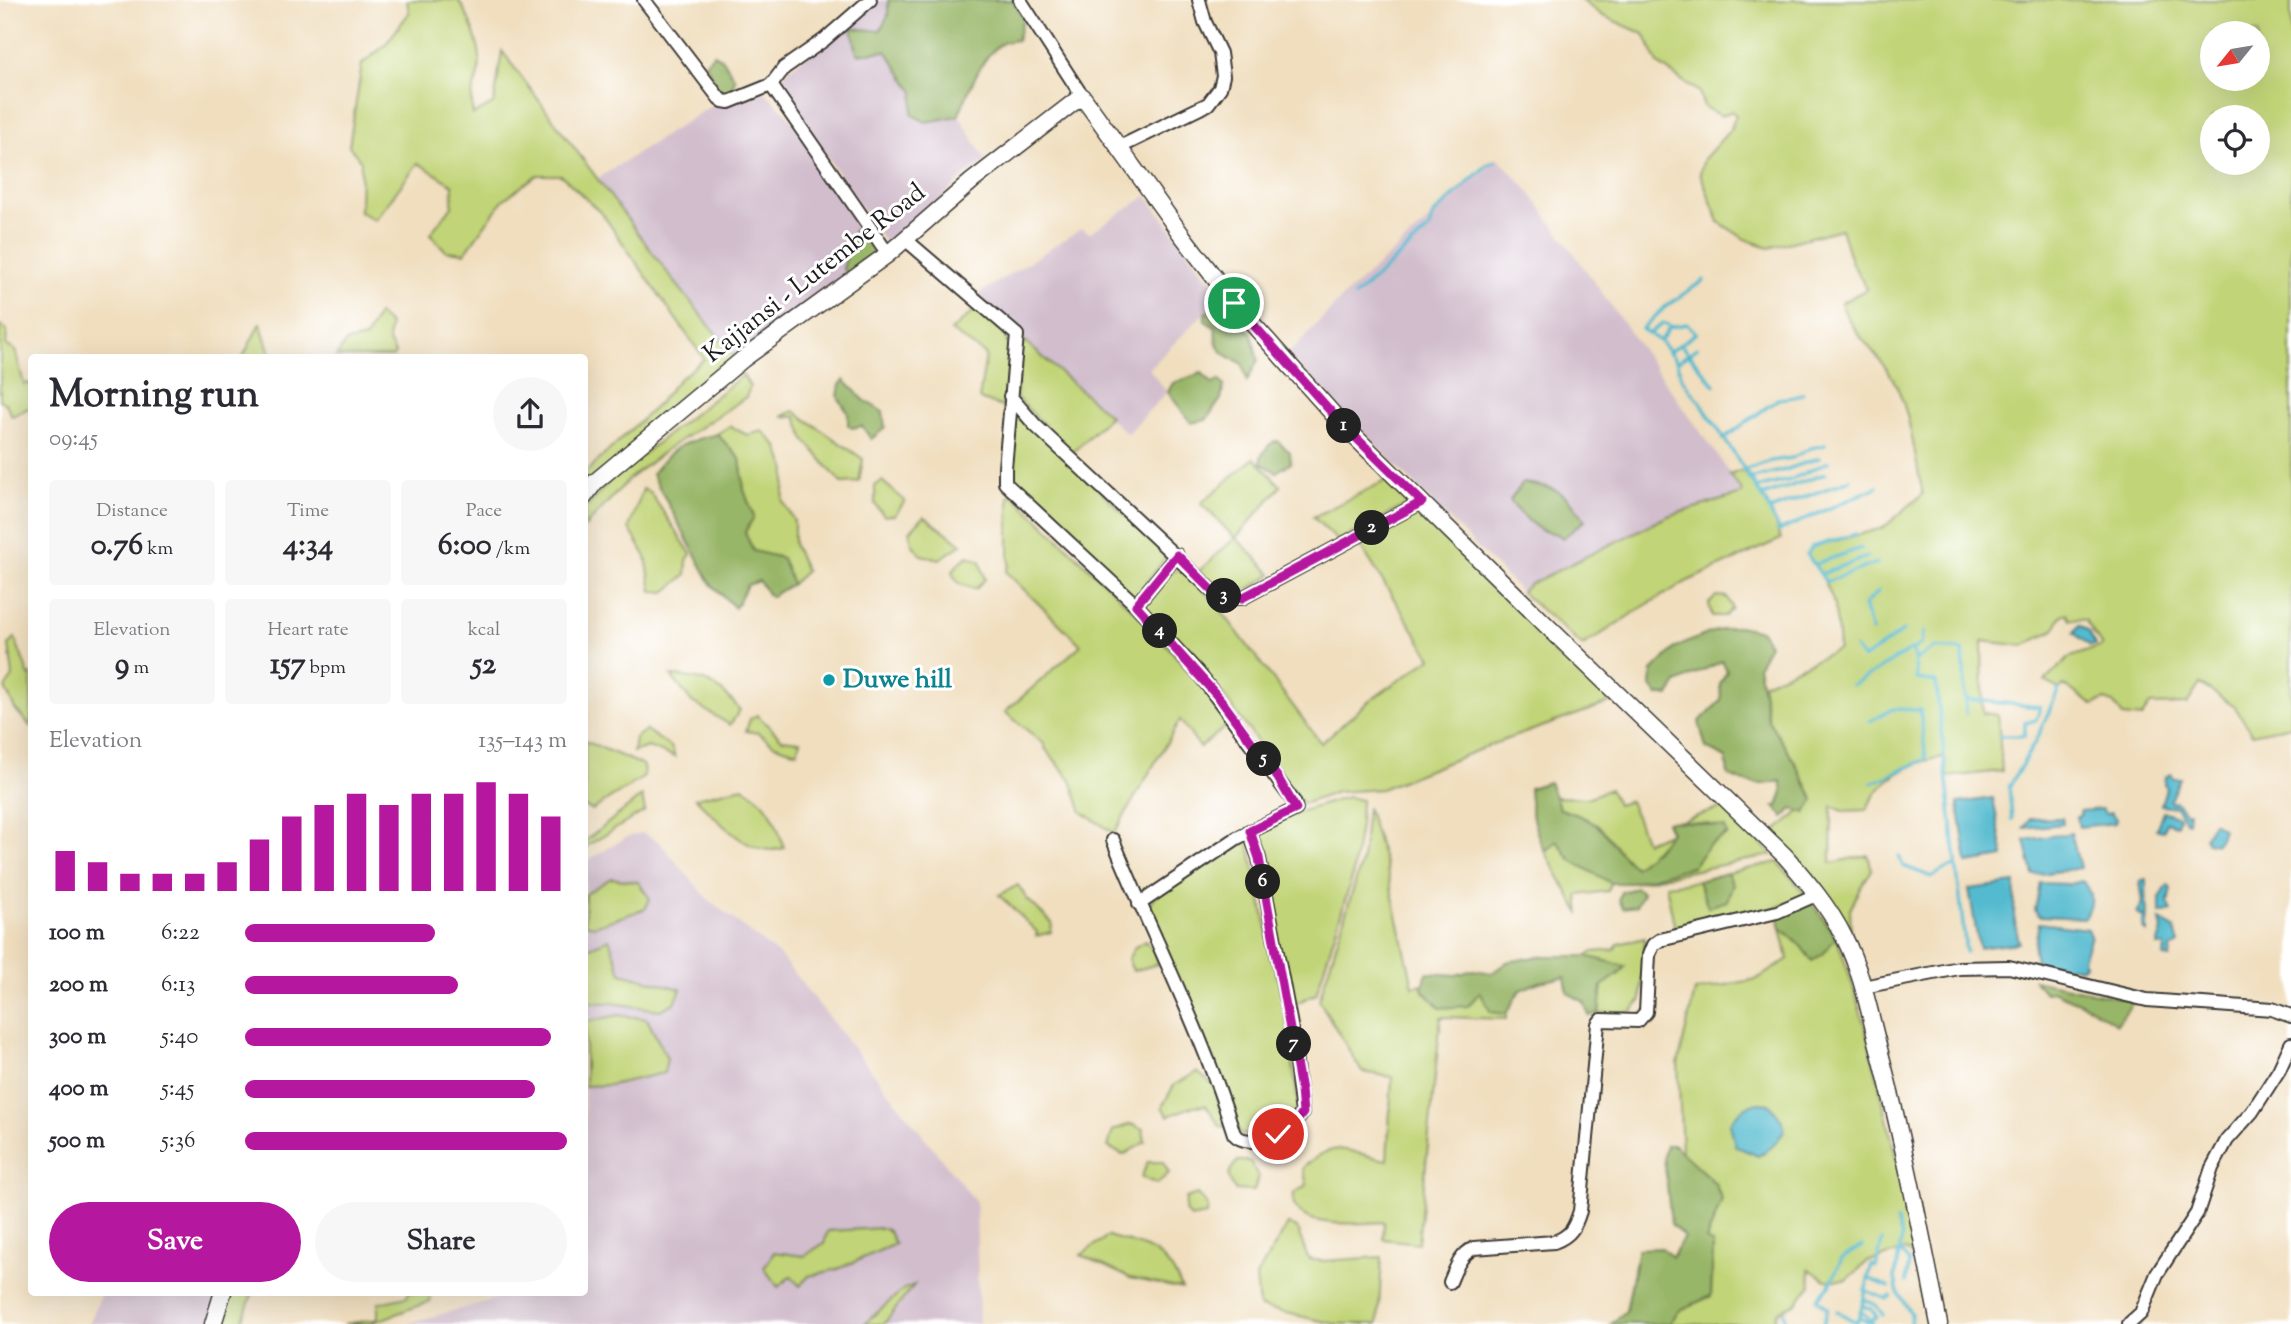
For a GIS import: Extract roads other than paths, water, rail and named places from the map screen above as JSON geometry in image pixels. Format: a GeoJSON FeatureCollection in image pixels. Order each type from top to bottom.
{"type":"FeatureCollection","features":[{"type":"Feature","properties":{"kind":"street"},"geometry":{"type":"LineString","coordinates":[[644,0],[723,102],[734,102],[771,85],[784,68],[824,40],[870,0]]}},
{"type":"Feature","properties":{"kind":"street"},"geometry":{"type":"LineString","coordinates":[[1020,0],[1082,96],[1181,234],[1262,336],[1342,424],[1785,856],[1818,894],[1843,936],[1863,987],[1899,1126],[1939,1324]]}},
{"type":"Feature","properties":{"kind":"street"},"geometry":{"type":"LineString","coordinates":[[1120,147],[1208,104],[1220,88],[1223,76],[1220,54],[1205,22],[1199,0]]}},
{"type":"Feature","properties":{"kind":"street"},"geometry":{"type":"LineString","coordinates":[[771,85],[888,254]]}},
{"type":"Feature","properties":{"kind":"street","name":"Kajjansi - Lutembe Road"},"geometry":{"type":"LineString","coordinates":[[588,492],[595,482],[739,361],[888,254],[972,181],[1082,96]]}},
{"type":"Feature","properties":{"kind":"street"},"geometry":{"type":"LineString","coordinates":[[905,239],[1017,335],[1005,483],[1136,605],[1220,699],[1294,802],[1296,809],[1250,831],[1139,904]]}},
{"type":"Feature","properties":{"kind":"street"},"geometry":{"type":"LineString","coordinates":[[1010,396],[1035,425],[1217,595],[1242,598],[1422,502]]}},
{"type":"Feature","properties":{"kind":"street"},"geometry":{"type":"LineString","coordinates":[[1136,605],[1177,555]]}},
{"type":"Feature","properties":{"kind":"street"},"geometry":{"type":"LineString","coordinates":[[1113,840],[1221,1090],[1234,1134],[1250,1141],[1278,1134],[1292,1127],[1303,1113],[1259,858],[1250,831]]}},
{"type":"Feature","properties":{"kind":"street"},"geometry":{"type":"LineString","coordinates":[[1450,1282],[1461,1258],[1474,1248],[1555,1242],[1566,1238],[1575,1227],[1580,1211],[1598,1024],[1607,1019],[1638,1021],[1642,1018],[1646,1012],[1653,945],[1660,940],[1776,912],[1818,894]]}},
{"type":"Feature","properties":{"kind":"street"},"geometry":{"type":"LineString","coordinates":[[1863,987],[1959,968],[2009,967],[2147,1000],[2272,1009],[2291,1016]]}},
{"type":"Feature","properties":{"kind":"street"},"geometry":{"type":"LineString","coordinates":[[2129,1324],[2141,1313],[2157,1274],[2197,1213],[2212,1168],[2223,1146],[2252,1112],[2279,1070],[2291,1044]]}},
{"type":"Feature","properties":{"kind":"street"},"geometry":{"type":"LineString","coordinates":[[213,1324],[222,1296]]}},
{"type":"Feature","properties":{"kind":"water"},"geometry":{"type":"Polygon","coordinates":[[[2079,625],[2089,632],[2095,645],[2090,646],[2074,633],[2079,625]]]}},
{"type":"Feature","properties":{"kind":"water"},"geometry":{"type":"Polygon","coordinates":[[[2171,774],[2173,778],[2180,778],[2170,800],[2172,803],[2176,802],[2186,813],[2189,812],[2188,822],[2176,807],[2161,805],[2166,788],[2165,777],[2171,774]]]}},
{"type":"Feature","properties":{"kind":"water"},"geometry":{"type":"Polygon","coordinates":[[[1993,798],[2004,857],[1967,863],[1958,803],[1993,798]]]}},
{"type":"Feature","properties":{"kind":"water"},"geometry":{"type":"Polygon","coordinates":[[[2102,809],[2105,814],[2111,813],[2116,819],[2115,823],[2079,827],[2077,817],[2081,816],[2080,811],[2102,809]]]}},
{"type":"Feature","properties":{"kind":"water"},"geometry":{"type":"Polygon","coordinates":[[[2163,811],[2179,817],[2177,825],[2166,822],[2163,831],[2156,830],[2163,811]]]}},
{"type":"Feature","properties":{"kind":"water"},"geometry":{"type":"Polygon","coordinates":[[[2062,818],[2063,824],[2024,828],[2030,819],[2062,818]]]}},
{"type":"Feature","properties":{"kind":"water"},"geometry":{"type":"Polygon","coordinates":[[[2213,822],[2223,829],[2215,844],[2207,842],[2205,837],[2213,822]]]}},
{"type":"Feature","properties":{"kind":"water"},"geometry":{"type":"Polygon","coordinates":[[[2071,833],[2080,868],[2033,875],[2025,840],[2071,833]]]}},
{"type":"Feature","properties":{"kind":"water"},"geometry":{"type":"Polygon","coordinates":[[[2146,879],[2147,932],[2143,928],[2143,917],[2137,914],[2143,903],[2140,881],[2146,879]]]}},
{"type":"Feature","properties":{"kind":"water"},"geometry":{"type":"Polygon","coordinates":[[[2082,881],[2091,894],[2090,908],[2085,918],[2039,916],[2035,910],[2040,883],[2069,884],[2082,881]]]}},
{"type":"Feature","properties":{"kind":"water"},"geometry":{"type":"Polygon","coordinates":[[[2015,883],[2014,916],[2019,943],[1979,948],[1969,889],[2015,883]]]}},
{"type":"Feature","properties":{"kind":"water"},"geometry":{"type":"Polygon","coordinates":[[[2168,885],[2171,889],[2168,902],[2172,911],[2160,914],[2160,898],[2168,885]]]}},
{"type":"Feature","properties":{"kind":"water"},"geometry":{"type":"Polygon","coordinates":[[[2160,920],[2174,928],[2179,944],[2171,949],[2170,958],[2164,957],[2165,946],[2157,946],[2162,930],[2160,920]]]}},
{"type":"Feature","properties":{"kind":"water"},"geometry":{"type":"Polygon","coordinates":[[[2039,923],[2088,929],[2091,936],[2083,960],[2085,964],[2081,968],[2037,965],[2034,950],[2039,923]]]}},
{"type":"Feature","properties":{"kind":"water"},"geometry":{"type":"Polygon","coordinates":[[[1759,1103],[1769,1104],[1783,1122],[1784,1132],[1772,1147],[1758,1156],[1735,1146],[1730,1123],[1742,1109],[1759,1103]]]}},
{"type":"Feature","properties":{"kind":"waterway"},"geometry":{"type":"LineString","coordinates":[[1355,296],[1429,229],[1433,215],[1487,165],[1495,161]]}},
{"type":"Feature","properties":{"kind":"waterway"},"geometry":{"type":"LineString","coordinates":[[1704,280],[1665,307],[1642,329],[1660,341],[1677,362],[1682,379],[1766,502],[1779,531],[1877,487]]}},
{"type":"Feature","properties":{"kind":"waterway"},"geometry":{"type":"LineString","coordinates":[[1649,334],[1663,323],[1670,326]]}},
{"type":"Feature","properties":{"kind":"waterway"},"geometry":{"type":"LineString","coordinates":[[1660,341],[1670,327],[1687,324],[1696,333],[1668,353]]}},
{"type":"Feature","properties":{"kind":"waterway"},"geometry":{"type":"LineString","coordinates":[[1681,345],[1715,385]]}},
{"type":"Feature","properties":{"kind":"waterway"},"geometry":{"type":"LineString","coordinates":[[1677,362],[1697,348]]}},
{"type":"Feature","properties":{"kind":"waterway"},"geometry":{"type":"LineString","coordinates":[[1723,439],[1778,399],[1803,393]]}},
{"type":"Feature","properties":{"kind":"waterway"},"geometry":{"type":"LineString","coordinates":[[1743,470],[1792,458],[1811,448],[1825,445]]}},
{"type":"Feature","properties":{"kind":"waterway"},"geometry":{"type":"LineString","coordinates":[[1749,479],[1819,458]]}},
{"type":"Feature","properties":{"kind":"waterway"},"geometry":{"type":"LineString","coordinates":[[1756,488],[1790,480],[1828,462]]}},
{"type":"Feature","properties":{"kind":"waterway"},"geometry":{"type":"LineString","coordinates":[[1762,496],[1825,474]]}},
{"type":"Feature","properties":{"kind":"waterway"},"geometry":{"type":"LineString","coordinates":[[1770,510],[1850,480]]}},
{"type":"Feature","properties":{"kind":"waterway"},"geometry":{"type":"LineString","coordinates":[[1856,534],[1812,547],[1807,554],[1826,582],[1877,563]]}},
{"type":"Feature","properties":{"kind":"waterway"},"geometry":{"type":"LineString","coordinates":[[1814,564],[1862,548]]}},
{"type":"Feature","properties":{"kind":"waterway"},"geometry":{"type":"LineString","coordinates":[[1821,574],[1867,557]]}},
{"type":"Feature","properties":{"kind":"waterway"},"geometry":{"type":"LineString","coordinates":[[1872,631],[1864,605],[1879,591]]}},
{"type":"Feature","properties":{"kind":"waterway"},"geometry":{"type":"LineString","coordinates":[[1855,648],[1863,659],[1903,631]]}},
{"type":"Feature","properties":{"kind":"waterway"},"geometry":{"type":"LineString","coordinates":[[1852,685],[1921,644],[1924,632]]}},
{"type":"Feature","properties":{"kind":"waterway"},"geometry":{"type":"LineString","coordinates":[[1915,660],[1934,648],[1963,650],[1966,714]]}},
{"type":"Feature","properties":{"kind":"waterway"},"geometry":{"type":"LineString","coordinates":[[1913,650],[1917,679],[1936,682],[1966,952]]}},
{"type":"Feature","properties":{"kind":"waterway"},"geometry":{"type":"LineString","coordinates":[[2012,819],[2009,787],[2035,742],[2059,689]]}},
{"type":"Feature","properties":{"kind":"waterway"},"geometry":{"type":"LineString","coordinates":[[1965,699],[2040,707],[2036,720],[2025,723],[2025,736],[1999,736]]}},
{"type":"Feature","properties":{"kind":"waterway"},"geometry":{"type":"LineString","coordinates":[[1870,721],[1893,709],[1920,710],[1926,759],[1872,783]]}},
{"type":"Feature","properties":{"kind":"waterway"},"geometry":{"type":"LineString","coordinates":[[1899,856],[1903,866],[1932,877],[1955,866]]}},
{"type":"Feature","properties":{"kind":"waterway"},"geometry":{"type":"LineString","coordinates":[[1897,1221],[1902,1237],[1895,1277],[1897,1290],[1911,1314],[1910,1324]]}},
{"type":"Feature","properties":{"kind":"waterway"},"geometry":{"type":"LineString","coordinates":[[1837,1311],[1857,1323],[1872,1265],[1876,1267],[1882,1241]]}},
{"type":"Feature","properties":{"kind":"waterway"},"geometry":{"type":"LineString","coordinates":[[1823,1324],[1828,1308],[1817,1299],[1830,1285],[1842,1258],[1862,1246]]}},
{"type":"Feature","properties":{"kind":"waterway"},"geometry":{"type":"LineString","coordinates":[[1901,1251],[1909,1263],[1906,1282]]}},
{"type":"Feature","properties":{"kind":"waterway"},"geometry":{"type":"LineString","coordinates":[[1868,1278],[1889,1287]]}},
{"type":"Feature","properties":{"kind":"waterway"},"geometry":{"type":"LineString","coordinates":[[1865,1290],[1886,1299],[1891,1296]]}},
{"type":"Feature","properties":{"kind":"waterway"},"geometry":{"type":"LineString","coordinates":[[1864,1299],[1876,1305],[1883,1315]]}},
{"type":"Feature","properties":{"kind":"waterway"},"geometry":{"type":"LineString","coordinates":[[1859,1318],[1868,1322],[1877,1316],[1871,1309],[1863,1306]]}},
{"type":"Feature","properties":{"kind":"waterway"},"geometry":{"type":"LineString","coordinates":[[1784,1312],[1786,1324]]}},
{"type":"Feature","properties":{"kind":"waterway"},"geometry":{"type":"LineString","coordinates":[[1861,1312],[1873,1324]]}},
{"type":"Feature","properties":{"kind":"place","name":"Duwe hill"},"geometry":{"type":"Point","coordinates":[829,680]}}]}
